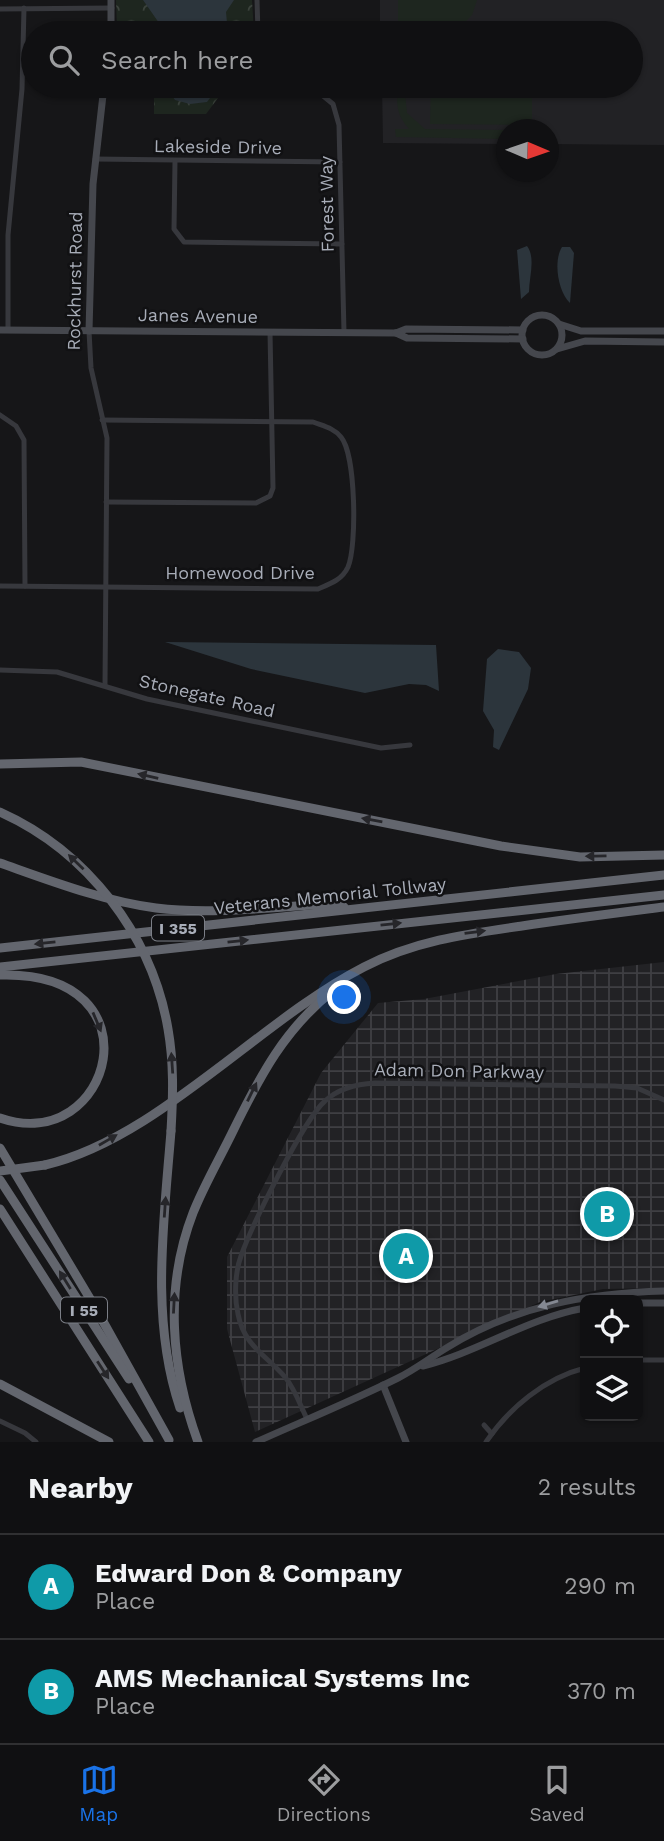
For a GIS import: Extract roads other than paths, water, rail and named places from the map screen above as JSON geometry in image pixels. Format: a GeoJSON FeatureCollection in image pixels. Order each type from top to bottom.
{"type":"FeatureCollection","features":[{"type":"Feature","properties":{"kind":"highway"},"geometry":{"type":"LineString","coordinates":[[0,764],[81,762],[501,846],[580,856],[664,855]]}},
{"type":"Feature","properties":{"kind":"highway"},"geometry":{"type":"LineString","coordinates":[[0,811],[46,837],[76,861],[111,900],[137,940],[154,977],[168,1028],[173,1077],[163,1233],[163,1317],[171,1378],[195,1442]]}},
{"type":"Feature","properties":{"kind":"highway"},"geometry":{"type":"LineString","coordinates":[[0,863],[80,890],[156,908],[198,911],[329,904],[356,909]]}},
{"type":"Feature","properties":{"kind":"highway","name":"Veterans Memorial Tollway"},"geometry":{"type":"LineString","coordinates":[[0,948],[664,875]]}},
{"type":"Feature","properties":{"kind":"highway","name":"Veterans Memorial Tollway"},"geometry":{"type":"LineString","coordinates":[[0,967],[664,895]]}},
{"type":"Feature","properties":{"kind":"highway"},"geometry":{"type":"LineString","coordinates":[[0,1171],[45,1165],[83,1153],[121,1133],[317,995],[363,967],[406,948],[460,934],[664,907]]}},
{"type":"Feature","properties":{"kind":"highway"},"geometry":{"type":"LineString","coordinates":[[195,1442],[183,1399],[174,1345],[176,1280],[188,1226],[255,1087],[275,1052],[309,1011],[363,967]]}},
{"type":"Feature","properties":{"kind":"highway"},"geometry":{"type":"LineString","coordinates":[[0,975],[50,978],[76,992],[96,1016],[104,1048],[96,1083],[71,1112],[32,1124],[0,1118]]}},
{"type":"Feature","properties":{"kind":"highway"},"geometry":{"type":"LineString","coordinates":[[0,1148],[95,1307],[169,1441]]}},
{"type":"Feature","properties":{"kind":"highway","name":"I 55"},"geometry":{"type":"LineString","coordinates":[[0,1180],[169,1441]]}},
{"type":"Feature","properties":{"kind":"highway","name":"I 55"},"geometry":{"type":"LineString","coordinates":[[0,1209],[149,1442]]}},
{"type":"Feature","properties":{"kind":"highway"},"geometry":{"type":"LineString","coordinates":[[0,1384],[109,1442]]}},
{"type":"Feature","properties":{"kind":"street"},"geometry":{"type":"LineString","coordinates":[[257,0],[258,21]]}},
{"type":"Feature","properties":{"kind":"street"},"geometry":{"type":"LineString","coordinates":[[0,9],[111,4]]}},
{"type":"Feature","properties":{"kind":"street"},"geometry":{"type":"LineString","coordinates":[[24,8],[24,21]]}},
{"type":"Feature","properties":{"kind":"street"},"geometry":{"type":"LineString","coordinates":[[4,330],[8,235],[21,98]]}},
{"type":"Feature","properties":{"kind":"street","name":"Rockhurst Road"},"geometry":{"type":"LineString","coordinates":[[102,98],[94,159],[89,331],[91,368],[107,438],[105,685]]}},
{"type":"Feature","properties":{"kind":"street","name":"Forest Way"},"geometry":{"type":"LineString","coordinates":[[327,98],[337,113],[345,332]]}},
{"type":"Feature","properties":{"kind":"street","name":"Lakeside Drive"},"geometry":{"type":"LineString","coordinates":[[94,159],[340,162]]}},
{"type":"Feature","properties":{"kind":"street"},"geometry":{"type":"LineString","coordinates":[[176,161],[174,229],[184,242],[342,244]]}},
{"type":"Feature","properties":{"kind":"street","name":"Janes Avenue"},"geometry":{"type":"LineString","coordinates":[[396,333],[407,329],[523,330],[537,316],[549,317],[559,324],[581,331],[664,331]]}},
{"type":"Feature","properties":{"kind":"street"},"geometry":{"type":"LineString","coordinates":[[556,349],[562,337],[559,324]]}},
{"type":"Feature","properties":{"kind":"street","name":"Janes Avenue"},"geometry":{"type":"LineString","coordinates":[[4,330],[396,333],[414,338],[523,339],[525,346],[537,355],[584,341],[664,342]]}},
{"type":"Feature","properties":{"kind":"street"},"geometry":{"type":"LineString","coordinates":[[523,330],[523,339]]}},
{"type":"Feature","properties":{"kind":"street"},"geometry":{"type":"LineString","coordinates":[[106,502],[262,502],[271,496],[270,332]]}},
{"type":"Feature","properties":{"kind":"street"},"geometry":{"type":"LineString","coordinates":[[0,415],[16,426],[24,440],[25,586]]}},
{"type":"Feature","properties":{"kind":"street","name":"Homewood Drive"},"geometry":{"type":"LineString","coordinates":[[0,586],[318,589],[337,581],[347,570],[352,552],[348,449],[342,438],[332,429],[313,422],[102,420]]}},
{"type":"Feature","properties":{"kind":"street","name":"Stonegate Road"},"geometry":{"type":"LineString","coordinates":[[0,670],[58,672],[147,699],[381,748],[410,745]]}},
{"type":"Feature","properties":{"kind":"street","name":"Adam Don Parkway"},"geometry":{"type":"LineString","coordinates":[[307,1419],[287,1378],[257,1352],[243,1332],[237,1306],[237,1275],[241,1256],[261,1213],[309,1120],[323,1102],[351,1086],[374,1083],[615,1086],[638,1088],[664,1100]]}},
{"type":"Feature","properties":{"kind":"street"},"geometry":{"type":"LineString","coordinates":[[256,1442],[383,1385],[419,1367],[449,1346],[553,1302],[606,1293],[664,1292]]}},
{"type":"Feature","properties":{"kind":"street"},"geometry":{"type":"LineString","coordinates":[[643,1303],[664,1303]]}},
{"type":"Feature","properties":{"kind":"street"},"geometry":{"type":"LineString","coordinates":[[419,1367],[451,1359],[538,1320],[580,1309]]}},
{"type":"Feature","properties":{"kind":"street"},"geometry":{"type":"LineString","coordinates":[[643,1360],[664,1360]]}},
{"type":"Feature","properties":{"kind":"street"},"geometry":{"type":"LineString","coordinates":[[486,1442],[510,1412],[541,1388],[580,1370]]}},
{"type":"Feature","properties":{"kind":"street"},"geometry":{"type":"LineString","coordinates":[[383,1385],[406,1442]]}},
{"type":"Feature","properties":{"kind":"street"},"geometry":{"type":"LineString","coordinates":[[0,1421],[26,1433],[36,1442]]}},
{"type":"Feature","properties":{"kind":"street"},"geometry":{"type":"LineString","coordinates":[[484,1425],[492,1434]]}},
{"type":"Feature","properties":{"kind":"place","name":"AMS Mechanical Systems Inc"},"geometry":{"type":"Point","coordinates":[607,1214]}},
{"type":"Feature","properties":{"kind":"place","name":"Edward Don & Company"},"geometry":{"type":"Point","coordinates":[406,1256]}}]}
